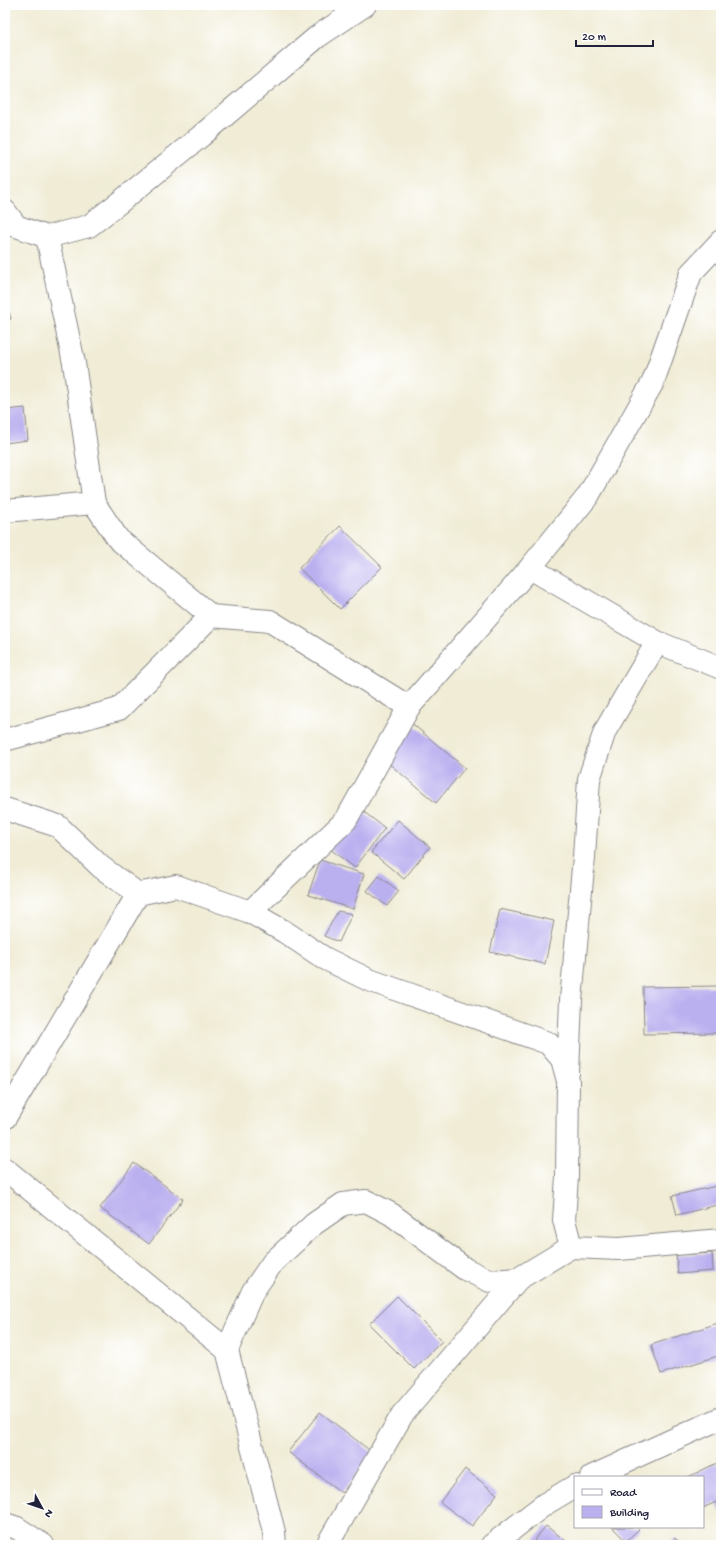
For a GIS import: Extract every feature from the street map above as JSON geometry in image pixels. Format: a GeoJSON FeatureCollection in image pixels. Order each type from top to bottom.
{"type":"FeatureCollection","features":[{"type":"Feature","properties":{"kind":"street"},"geometry":{"type":"LineString","coordinates":[[5,211],[16,226],[47,237],[89,226],[201,136],[317,37],[365,5]]}},
{"type":"Feature","properties":{"kind":"street"},"geometry":{"type":"LineString","coordinates":[[47,237],[74,363],[94,503],[118,539],[211,616],[270,621],[409,707]]}},
{"type":"Feature","properties":{"kind":"street"},"geometry":{"type":"LineString","coordinates":[[250,912],[346,820],[409,707],[530,568],[588,496],[653,382],[691,273],[721,241]]}},
{"type":"Feature","properties":{"kind":"street"},"geometry":{"type":"LineString","coordinates":[[5,511],[94,503]]}},
{"type":"Feature","properties":{"kind":"street"},"geometry":{"type":"LineString","coordinates":[[530,568],[657,642],[721,668]]}},
{"type":"Feature","properties":{"kind":"street"},"geometry":{"type":"LineString","coordinates":[[5,740],[119,709],[211,616]]}},
{"type":"Feature","properties":{"kind":"street"},"geometry":{"type":"LineString","coordinates":[[571,1247],[564,1220],[567,1177],[571,1000],[589,780],[606,731],[657,642]]}},
{"type":"Feature","properties":{"kind":"street"},"geometry":{"type":"LineString","coordinates":[[5,809],[58,826],[101,867],[138,894]]}},
{"type":"Feature","properties":{"kind":"street"},"geometry":{"type":"LineString","coordinates":[[5,1118],[138,894],[176,886],[250,912],[285,932],[324,958],[369,980],[548,1043],[562,1059],[568,1081]]}},
{"type":"Feature","properties":{"kind":"street"},"geometry":{"type":"LineString","coordinates":[[5,1169],[227,1350],[274,1532],[275,1545]]}},
{"type":"Feature","properties":{"kind":"street"},"geometry":{"type":"LineString","coordinates":[[227,1350],[253,1291],[273,1262],[314,1224],[343,1204],[366,1201],[391,1214],[465,1269],[490,1281],[518,1279]]}},
{"type":"Feature","properties":{"kind":"street"},"geometry":{"type":"LineString","coordinates":[[327,1545],[402,1415],[518,1279],[571,1247],[619,1250],[721,1240]]}},
{"type":"Feature","properties":{"kind":"street"},"geometry":{"type":"LineString","coordinates":[[593,1476],[721,1418]]}},
{"type":"Feature","properties":{"kind":"street"},"geometry":{"type":"LineString","coordinates":[[492,1545],[545,1504],[574,1487]]}},
{"type":"Feature","properties":{"kind":"street"},"geometry":{"type":"LineString","coordinates":[[5,1524],[17,1528],[43,1545]]}},
{"type":"Feature","properties":{"kind":"building"},"geometry":{"type":"Polygon","coordinates":[[[5,298],[11,319],[5,321],[5,298]]]}},
{"type":"Feature","properties":{"kind":"building"},"geometry":{"type":"Polygon","coordinates":[[[25,408],[28,440],[5,443],[5,410],[25,408]]]}},
{"type":"Feature","properties":{"kind":"building"},"geometry":{"type":"Polygon","coordinates":[[[340,526],[382,567],[340,609],[299,568],[340,526]]]}},
{"type":"Feature","properties":{"kind":"building"},"geometry":{"type":"Polygon","coordinates":[[[409,721],[465,768],[436,803],[380,756],[409,721]]]}},
{"type":"Feature","properties":{"kind":"building"},"geometry":{"type":"Polygon","coordinates":[[[356,806],[385,828],[355,868],[326,846],[356,806]]]}},
{"type":"Feature","properties":{"kind":"building"},"geometry":{"type":"Polygon","coordinates":[[[398,820],[430,847],[404,879],[371,852],[398,820]]]}},
{"type":"Feature","properties":{"kind":"building"},"geometry":{"type":"Polygon","coordinates":[[[320,860],[364,874],[353,909],[308,895],[320,860]]]}},
{"type":"Feature","properties":{"kind":"building"},"geometry":{"type":"Polygon","coordinates":[[[379,876],[399,891],[387,906],[367,891],[379,876]]]}},
{"type":"Feature","properties":{"kind":"building"},"geometry":{"type":"Polygon","coordinates":[[[500,909],[554,921],[545,964],[490,952],[500,909]]]}},
{"type":"Feature","properties":{"kind":"building"},"geometry":{"type":"Polygon","coordinates":[[[338,911],[352,914],[339,942],[324,936],[338,911]]]}},
{"type":"Feature","properties":{"kind":"building"},"geometry":{"type":"Polygon","coordinates":[[[721,986],[721,1033],[644,1034],[643,987],[721,986]]]}},
{"type":"Feature","properties":{"kind":"building"},"geometry":{"type":"Polygon","coordinates":[[[134,1163],[183,1199],[149,1244],[100,1208],[134,1163]]]}},
{"type":"Feature","properties":{"kind":"building"},"geometry":{"type":"Polygon","coordinates":[[[721,1185],[721,1204],[677,1215],[672,1196],[721,1185]]]}},
{"type":"Feature","properties":{"kind":"building"},"geometry":{"type":"Polygon","coordinates":[[[712,1253],[713,1271],[678,1274],[676,1255],[712,1253]]]}},
{"type":"Feature","properties":{"kind":"building"},"geometry":{"type":"Polygon","coordinates":[[[397,1296],[442,1341],[414,1369],[369,1324],[397,1296]]]}},
{"type":"Feature","properties":{"kind":"building"},"geometry":{"type":"Polygon","coordinates":[[[721,1322],[721,1355],[661,1374],[651,1345],[721,1322]]]}},
{"type":"Feature","properties":{"kind":"building"},"geometry":{"type":"Polygon","coordinates":[[[320,1412],[373,1453],[342,1493],[288,1452],[320,1412]]]}},
{"type":"Feature","properties":{"kind":"building"},"geometry":{"type":"Polygon","coordinates":[[[721,1461],[721,1512],[716,1502],[704,1508],[704,1476],[690,1476],[721,1461]]]}},
{"type":"Feature","properties":{"kind":"building"},"geometry":{"type":"Polygon","coordinates":[[[465,1469],[497,1494],[472,1526],[440,1502],[465,1469]]]}},
{"type":"Feature","properties":{"kind":"building"},"geometry":{"type":"Polygon","coordinates":[[[546,1526],[566,1541],[563,1545],[541,1545],[534,1540],[546,1526]]]}},
{"type":"Feature","properties":{"kind":"building"},"geometry":{"type":"Polygon","coordinates":[[[613,1528],[639,1529],[626,1541],[613,1528]]]}},
{"type":"Feature","properties":{"kind":"building"},"geometry":{"type":"Polygon","coordinates":[[[675,1538],[682,1545],[669,1545],[675,1538]]]}}]}
